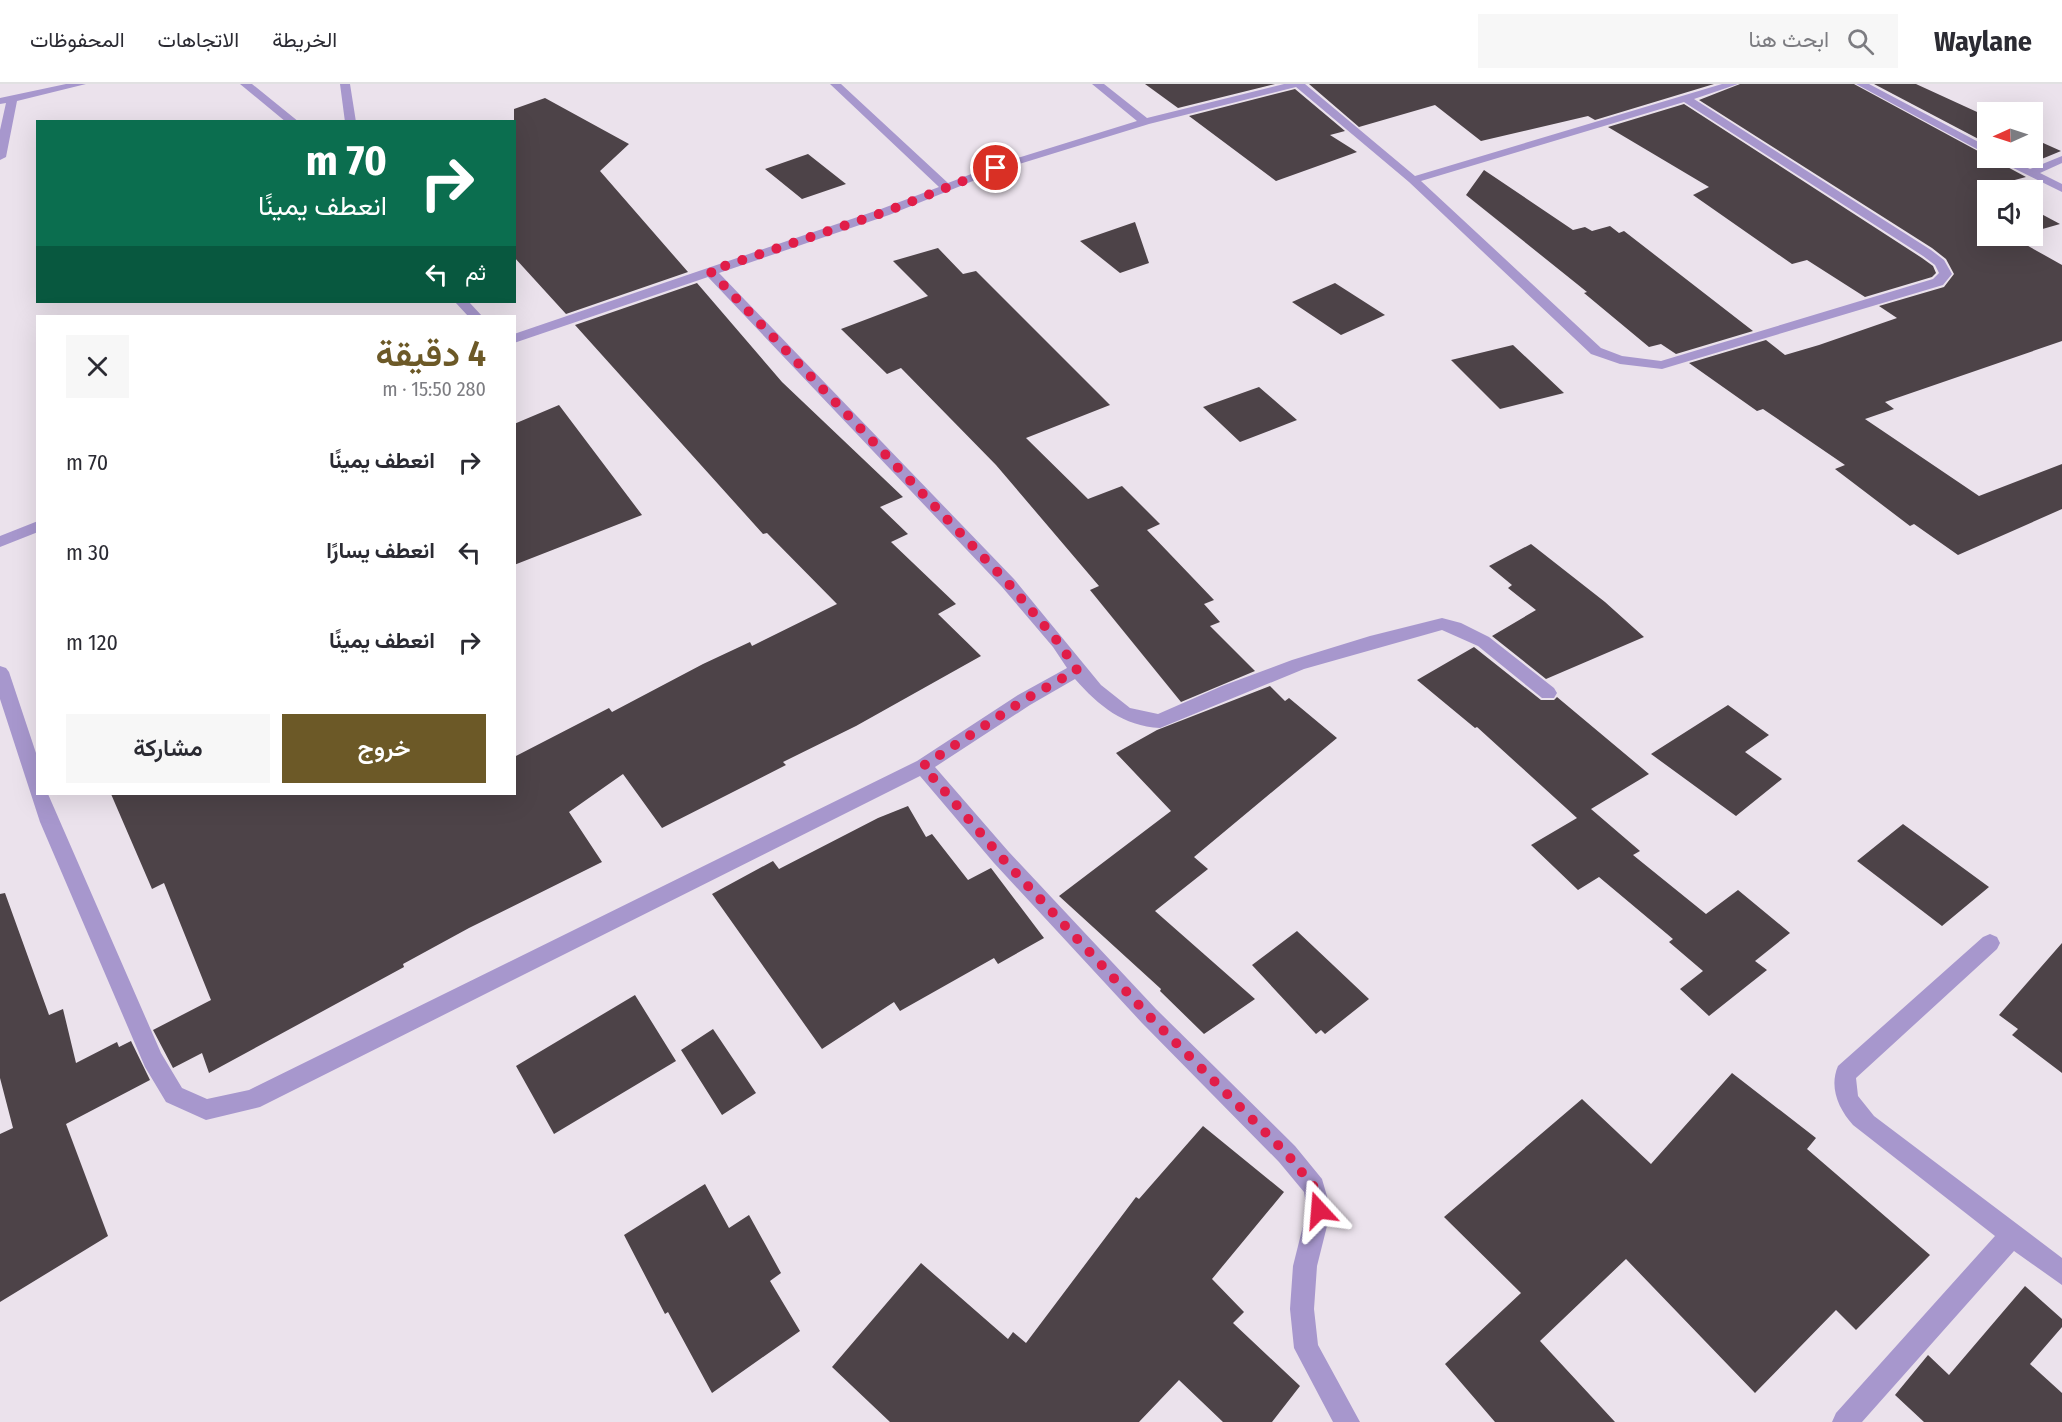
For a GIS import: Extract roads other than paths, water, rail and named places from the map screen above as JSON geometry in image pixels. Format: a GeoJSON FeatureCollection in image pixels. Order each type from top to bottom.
{"type":"FeatureCollection","features":[{"type":"Feature","properties":{"kind":"street"},"geometry":{"type":"LineString","coordinates":[[0,101],[81,84]]}},
{"type":"Feature","properties":{"kind":"street"},"geometry":{"type":"LineString","coordinates":[[245,84],[291,120]]}},
{"type":"Feature","properties":{"kind":"street"},"geometry":{"type":"LineString","coordinates":[[345,84],[351,120]]}},
{"type":"Feature","properties":{"kind":"street"},"geometry":{"type":"LineString","coordinates":[[835,84],[946,187]]}},
{"type":"Feature","properties":{"kind":"street"},"geometry":{"type":"LineString","coordinates":[[1097,84],[1145,122]]}},
{"type":"Feature","properties":{"kind":"street"},"geometry":{"type":"LineString","coordinates":[[516,338],[885,212],[1017,162],[1145,122],[1298,84],[1413,180],[1596,351],[1620,360],[1644,365],[1662,365],[1938,282],[1946,274],[1940,263],[1927,253],[1686,99]]}},
{"type":"Feature","properties":{"kind":"street"},"geometry":{"type":"LineString","coordinates":[[1413,180],[1733,84]]}},
{"type":"Feature","properties":{"kind":"street"},"geometry":{"type":"LineString","coordinates":[[1861,84],[1977,146]]}},
{"type":"Feature","properties":{"kind":"street"},"geometry":{"type":"LineString","coordinates":[[0,157],[12,98]]}},
{"type":"Feature","properties":{"kind":"street"},"geometry":{"type":"LineString","coordinates":[[2030,173],[2062,159]]}},
{"type":"Feature","properties":{"kind":"street"},"geometry":{"type":"LineString","coordinates":[[2020,168],[2062,188]]}},
{"type":"Feature","properties":{"kind":"street"},"geometry":{"type":"LineString","coordinates":[[710,271],[1008,583],[1059,643],[1077,670],[1096,692],[1132,718],[1145,722],[1160,721],[1260,679],[1367,643],[1442,624],[1453,625],[1474,635],[1548,693]]}},
{"type":"Feature","properties":{"kind":"street"},"geometry":{"type":"LineString","coordinates":[[463,303],[474,315]]}},
{"type":"Feature","properties":{"kind":"street"},"geometry":{"type":"LineString","coordinates":[[0,542],[36,527]]}},
{"type":"Feature","properties":{"kind":"street"},"geometry":{"type":"LineString","coordinates":[[39,795],[48,822],[153,1059],[174,1095],[206,1110],[252,1100],[923,766],[1024,700],[1077,670]]}},
{"type":"Feature","properties":{"kind":"street"},"geometry":{"type":"LineString","coordinates":[[0,672],[36,782]]}},
{"type":"Feature","properties":{"kind":"street"},"geometry":{"type":"LineString","coordinates":[[923,766],[1063,924],[1149,1016],[1287,1154],[1314,1187],[1319,1210],[1305,1266],[1302,1309],[1306,1348],[1347,1422]]}},
{"type":"Feature","properties":{"kind":"street"},"geometry":{"type":"LineString","coordinates":[[1990,943],[1846,1073],[1844,1086],[1854,1112],[1866,1123],[2062,1273]]}},
{"type":"Feature","properties":{"kind":"street"},"geometry":{"type":"LineString","coordinates":[[1845,1422],[2013,1234]]}}]}
